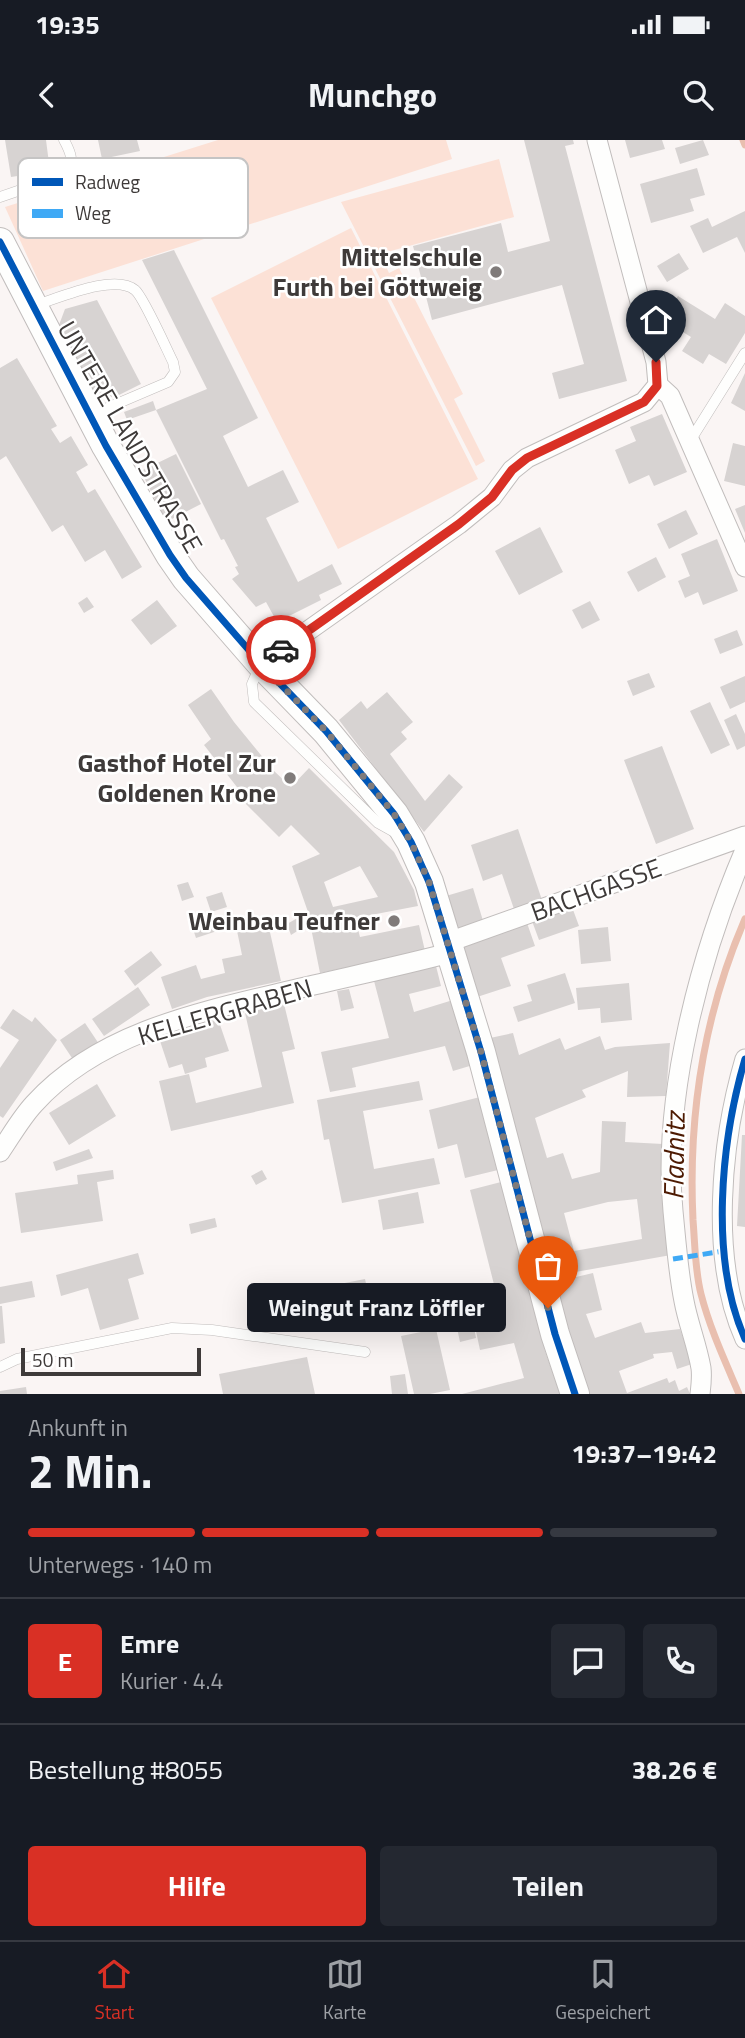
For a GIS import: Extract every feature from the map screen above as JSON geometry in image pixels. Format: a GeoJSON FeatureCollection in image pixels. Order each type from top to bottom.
{"type":"FeatureCollection","features":[{"type":"Feature","properties":{"kind":"street"},"geometry":{"type":"LineString","coordinates":[[261,664],[459,524],[492,497],[512,470],[527,458],[644,402],[657,386],[656,362],[597,140]]}},
{"type":"Feature","properties":{"kind":"street","name":"UNTERE LANDSTRASSE"},"geometry":{"type":"LineString","coordinates":[[0,242],[89,415],[170,555],[186,578],[261,664],[326,731],[394,814],[411,842],[429,882],[481,1052],[555,1334],[575,1394]]}},
{"type":"Feature","properties":{"kind":"street"},"geometry":{"type":"LineString","coordinates":[[657,386],[670,396],[745,567]]}},
{"type":"Feature","properties":{"kind":"street","name":"BACHGASSE"},"geometry":{"type":"LineString","coordinates":[[448,948],[745,836]]}},
{"type":"Feature","properties":{"kind":"street"},"geometry":{"type":"LineString","coordinates":[[701,1394],[701,1369],[684,1297],[677,1245],[671,1182],[672,1136],[684,1053],[699,985],[745,850]]}},
{"type":"Feature","properties":{"kind":"street","name":"KELLERGRABEN"},"geometry":{"type":"LineString","coordinates":[[0,1152],[34,1104],[67,1074],[105,1050],[162,1024],[448,948]]}},
{"type":"Feature","properties":{"kind":"street"},"geometry":{"type":"LineString","coordinates":[[745,1059],[734,1098],[724,1204],[725,1273],[736,1318],[745,1339]]}},
{"type":"Feature","properties":{"kind":"lane"},"geometry":{"type":"LineString","coordinates":[[64,140],[71,158]]}},
{"type":"Feature","properties":{"kind":"lane"},"geometry":{"type":"LineString","coordinates":[[0,197],[18,191]]}},
{"type":"Feature","properties":{"kind":"lane"},"geometry":{"type":"LineString","coordinates":[[32,307],[104,284],[121,283],[136,290],[173,362],[175,372],[168,382],[89,415]]}},
{"type":"Feature","properties":{"kind":"lane"},"geometry":{"type":"LineString","coordinates":[[690,441],[745,353]]}},
{"type":"Feature","properties":{"kind":"lane"},"geometry":{"type":"LineString","coordinates":[[0,1367],[17,1359],[172,1328],[212,1330],[365,1352]]}},
{"type":"Feature","properties":{"kind":"shaded area"},"geometry":{"type":"Polygon","coordinates":[[[218,140],[446,140],[452,159],[248,225],[248,158],[161,158],[218,140]]]}},
{"type":"Feature","properties":{"kind":"shaded area"},"geometry":{"type":"Polygon","coordinates":[[[499,159],[514,217],[380,254],[389,273],[399,268],[463,394],[454,399],[485,461],[476,466],[341,202],[499,159]]]}},
{"type":"Feature","properties":{"kind":"shaded area"},"geometry":{"type":"Polygon","coordinates":[[[18,203],[18,236],[5,207],[18,203]]]}},
{"type":"Feature","properties":{"kind":"shaded area"},"geometry":{"type":"Polygon","coordinates":[[[351,228],[478,479],[338,549],[211,298],[351,228]]]}},
{"type":"Feature","properties":{"kind":"shaded area"},"geometry":{"type":"Polygon","coordinates":[[[19,238],[207,238],[43,291],[19,238]]]}},
{"type":"Feature","properties":{"kind":"building"},"geometry":{"type":"Polygon","coordinates":[[[5,140],[46,140],[48,158],[18,158],[18,176],[11,177],[5,140]]]}},
{"type":"Feature","properties":{"kind":"building"},"geometry":{"type":"Polygon","coordinates":[[[98,140],[137,140],[140,151],[102,158],[98,140]]]}},
{"type":"Feature","properties":{"kind":"building"},"geometry":{"type":"Polygon","coordinates":[[[524,140],[573,140],[574,144],[565,146],[627,381],[559,399],[552,373],[584,364],[562,285],[432,320],[413,246],[501,223],[508,252],[550,241],[524,140]]]}},
{"type":"Feature","properties":{"kind":"building"},"geometry":{"type":"Polygon","coordinates":[[[625,140],[662,140],[665,149],[630,158],[625,140]]]}},
{"type":"Feature","properties":{"kind":"building"},"geometry":{"type":"Polygon","coordinates":[[[703,140],[709,155],[680,164],[675,148],[703,140]]]}},
{"type":"Feature","properties":{"kind":"building"},"geometry":{"type":"Polygon","coordinates":[[[697,168],[705,195],[690,199],[694,211],[651,223],[640,184],[697,168]]]}},
{"type":"Feature","properties":{"kind":"building"},"geometry":{"type":"Polygon","coordinates":[[[745,211],[745,253],[737,237],[703,253],[690,226],[708,218],[712,227],[745,211]]]}},
{"type":"Feature","properties":{"kind":"building"},"geometry":{"type":"Polygon","coordinates":[[[174,250],[258,418],[223,436],[248,487],[283,470],[299,502],[266,518],[298,582],[332,564],[342,584],[319,595],[321,600],[277,622],[266,602],[256,607],[232,579],[239,574],[235,567],[238,566],[224,539],[221,540],[156,410],[207,389],[142,260],[174,250]]]}},
{"type":"Feature","properties":{"kind":"building"},"geometry":{"type":"Polygon","coordinates":[[[679,253],[689,269],[667,282],[657,266],[679,253]]]}},
{"type":"Feature","properties":{"kind":"building"},"geometry":{"type":"Polygon","coordinates":[[[678,296],[715,319],[725,303],[745,316],[745,333],[726,364],[709,354],[703,364],[682,351],[691,337],[663,320],[678,296]]]}},
{"type":"Feature","properties":{"kind":"building"},"geometry":{"type":"Polygon","coordinates":[[[97,300],[141,384],[115,397],[97,396],[59,325],[65,309],[97,300]]]}},
{"type":"Feature","properties":{"kind":"building"},"geometry":{"type":"Polygon","coordinates":[[[17,358],[57,426],[51,429],[60,443],[71,436],[88,465],[76,472],[88,493],[95,489],[142,567],[122,579],[105,550],[85,562],[63,525],[52,532],[6,456],[0,460],[0,368],[17,358]]]}},
{"type":"Feature","properties":{"kind":"building"},"geometry":{"type":"Polygon","coordinates":[[[745,373],[745,411],[731,403],[745,373]]]}},
{"type":"Feature","properties":{"kind":"building"},"geometry":{"type":"Polygon","coordinates":[[[153,401],[156,410],[127,420],[124,412],[153,401]]]}},
{"type":"Feature","properties":{"kind":"building"},"geometry":{"type":"Polygon","coordinates":[[[662,414],[687,472],[654,486],[649,475],[629,484],[615,450],[636,441],[630,427],[662,414]]]}},
{"type":"Feature","properties":{"kind":"building"},"geometry":{"type":"Polygon","coordinates":[[[733,443],[745,446],[745,486],[724,481],[733,443]]]}},
{"type":"Feature","properties":{"kind":"building"},"geometry":{"type":"Polygon","coordinates":[[[176,454],[201,504],[166,522],[141,471],[176,454]]]}},
{"type":"Feature","properties":{"kind":"building"},"geometry":{"type":"Polygon","coordinates":[[[745,505],[745,533],[735,509],[745,505]]]}},
{"type":"Feature","properties":{"kind":"building"},"geometry":{"type":"Polygon","coordinates":[[[686,510],[698,534],[669,549],[657,524],[686,510]]]}},
{"type":"Feature","properties":{"kind":"building"},"geometry":{"type":"Polygon","coordinates":[[[540,527],[563,572],[519,595],[495,551],[540,527]]]}},
{"type":"Feature","properties":{"kind":"building"},"geometry":{"type":"Polygon","coordinates":[[[717,539],[738,591],[703,605],[698,592],[685,598],[678,581],[690,576],[681,554],[717,539]]]}},
{"type":"Feature","properties":{"kind":"building"},"geometry":{"type":"Polygon","coordinates":[[[656,557],[666,577],[638,592],[627,572],[656,557]]]}},
{"type":"Feature","properties":{"kind":"building"},"geometry":{"type":"Polygon","coordinates":[[[87,597],[94,607],[84,613],[78,603],[87,597]]]}},
{"type":"Feature","properties":{"kind":"building"},"geometry":{"type":"Polygon","coordinates":[[[157,600],[177,626],[151,645],[131,620],[157,600]]]}},
{"type":"Feature","properties":{"kind":"building"},"geometry":{"type":"Polygon","coordinates":[[[590,601],[600,620],[582,629],[572,610],[590,601]]]}},
{"type":"Feature","properties":{"kind":"building"},"geometry":{"type":"Polygon","coordinates":[[[737,630],[743,645],[720,654],[714,639],[737,630]]]}},
{"type":"Feature","properties":{"kind":"building"},"geometry":{"type":"Polygon","coordinates":[[[649,673],[655,687],[633,696],[627,681],[649,673]]]}},
{"type":"Feature","properties":{"kind":"building"},"geometry":{"type":"Polygon","coordinates":[[[745,676],[745,702],[730,709],[720,687],[745,676]]]}},
{"type":"Feature","properties":{"kind":"building"},"geometry":{"type":"Polygon","coordinates":[[[211,689],[273,770],[291,787],[309,768],[394,852],[414,890],[418,906],[355,918],[360,937],[419,925],[425,951],[320,973],[310,923],[291,935],[287,924],[308,912],[292,866],[320,854],[291,825],[279,837],[241,799],[244,796],[204,745],[211,739],[188,705],[211,689]],[[360,866],[324,882],[333,907],[378,897],[360,866]]]}},
{"type":"Feature","properties":{"kind":"building"},"geometry":{"type":"Polygon","coordinates":[[[387,692],[413,722],[401,732],[407,739],[390,754],[425,801],[449,774],[463,787],[424,832],[339,720],[361,701],[367,709],[387,692]]]}},
{"type":"Feature","properties":{"kind":"building"},"geometry":{"type":"Polygon","coordinates":[[[710,702],[730,745],[711,754],[690,711],[710,702]]]}},
{"type":"Feature","properties":{"kind":"building"},"geometry":{"type":"Polygon","coordinates":[[[736,714],[745,734],[745,746],[737,750],[724,720],[736,714]]]}},
{"type":"Feature","properties":{"kind":"building"},"geometry":{"type":"Polygon","coordinates":[[[662,746],[694,829],[656,844],[624,760],[662,746]]]}},
{"type":"Feature","properties":{"kind":"building"},"geometry":{"type":"Polygon","coordinates":[[[518,829],[543,903],[515,912],[502,874],[483,881],[471,845],[518,829]]]}},
{"type":"Feature","properties":{"kind":"building"},"geometry":{"type":"Polygon","coordinates":[[[188,882],[194,897],[182,901],[177,885],[188,882]]]}},
{"type":"Feature","properties":{"kind":"building"},"geometry":{"type":"Polygon","coordinates":[[[473,888],[484,924],[458,932],[446,896],[473,888]]]}},
{"type":"Feature","properties":{"kind":"building"},"geometry":{"type":"Polygon","coordinates":[[[222,892],[227,907],[211,912],[206,897],[222,892]]]}},
{"type":"Feature","properties":{"kind":"building"},"geometry":{"type":"Polygon","coordinates":[[[572,907],[579,926],[539,940],[532,921],[572,907]]]}},
{"type":"Feature","properties":{"kind":"building"},"geometry":{"type":"Polygon","coordinates":[[[213,919],[217,931],[196,938],[192,926],[213,919]]]}},
{"type":"Feature","properties":{"kind":"building"},"geometry":{"type":"Polygon","coordinates":[[[267,919],[281,981],[207,997],[172,1009],[161,977],[196,965],[201,979],[225,973],[222,959],[242,955],[236,926],[267,919]]]}},
{"type":"Feature","properties":{"kind":"building"},"geometry":{"type":"Polygon","coordinates":[[[527,923],[535,946],[501,958],[511,986],[477,997],[459,946],[527,923]]]}},
{"type":"Feature","properties":{"kind":"building"},"geometry":{"type":"Polygon","coordinates":[[[608,927],[611,961],[581,964],[578,930],[608,927]]]}},
{"type":"Feature","properties":{"kind":"building"},"geometry":{"type":"Polygon","coordinates":[[[151,951],[162,965],[135,986],[124,971],[151,951]]]}},
{"type":"Feature","properties":{"kind":"building"},"geometry":{"type":"Polygon","coordinates":[[[436,966],[441,986],[409,994],[414,1012],[453,1000],[473,1065],[453,1071],[445,1046],[352,1068],[356,1087],[330,1092],[321,1052],[389,1038],[374,981],[436,966]]]}},
{"type":"Feature","properties":{"kind":"building"},"geometry":{"type":"Polygon","coordinates":[[[565,973],[575,1003],[518,1022],[513,1007],[532,1001],[527,985],[565,973]]]}},
{"type":"Feature","properties":{"kind":"building"},"geometry":{"type":"Polygon","coordinates":[[[629,983],[632,1020],[601,1023],[600,1008],[578,1010],[576,988],[629,983]]]}},
{"type":"Feature","properties":{"kind":"building"},"geometry":{"type":"Polygon","coordinates":[[[138,987],[150,1005],[104,1036],[92,1019],[138,987]]]}},
{"type":"Feature","properties":{"kind":"building"},"geometry":{"type":"Polygon","coordinates":[[[349,989],[354,1008],[341,1011],[337,991],[349,989]]]}},
{"type":"Feature","properties":{"kind":"building"},"geometry":{"type":"Polygon","coordinates":[[[284,1004],[295,1049],[282,1052],[294,1103],[171,1131],[159,1081],[189,1074],[196,1103],[262,1087],[245,1013],[284,1004]]]}},
{"type":"Feature","properties":{"kind":"building"},"geometry":{"type":"Polygon","coordinates":[[[13,1009],[32,1022],[35,1017],[57,1040],[3,1118],[0,1116],[0,1068],[19,1040],[0,1028],[13,1009]]]}},
{"type":"Feature","properties":{"kind":"building"},"geometry":{"type":"Polygon","coordinates":[[[218,1019],[229,1051],[205,1058],[207,1067],[185,1074],[182,1064],[169,1068],[159,1038],[218,1019]]]}},
{"type":"Feature","properties":{"kind":"building"},"geometry":{"type":"Polygon","coordinates":[[[85,1023],[99,1044],[74,1061],[60,1040],[85,1023]]]}},
{"type":"Feature","properties":{"kind":"building"},"geometry":{"type":"Polygon","coordinates":[[[513,1033],[519,1055],[560,1038],[565,1050],[600,1036],[605,1050],[670,1043],[666,1096],[627,1097],[628,1071],[582,1090],[586,1097],[535,1118],[547,1158],[563,1153],[572,1179],[600,1172],[602,1121],[626,1122],[625,1142],[663,1144],[671,1255],[553,1276],[490,1038],[513,1033]],[[637,1199],[608,1202],[564,1213],[574,1251],[642,1239],[637,1199]]]}},
{"type":"Feature","properties":{"kind":"building"},"geometry":{"type":"Polygon","coordinates":[[[419,1081],[423,1100],[363,1111],[374,1169],[434,1158],[440,1184],[342,1203],[329,1139],[324,1140],[317,1100],[419,1081]]]}},
{"type":"Feature","properties":{"kind":"building"},"geometry":{"type":"Polygon","coordinates":[[[97,1084],[116,1116],[69,1145],[49,1113],[97,1084]]]}},
{"type":"Feature","properties":{"kind":"building"},"geometry":{"type":"Polygon","coordinates":[[[480,1097],[498,1170],[465,1178],[457,1144],[438,1149],[429,1110],[480,1097]]]}},
{"type":"Feature","properties":{"kind":"building"},"geometry":{"type":"Polygon","coordinates":[[[742,1135],[745,1135],[745,1227],[737,1226],[742,1135]]]}},
{"type":"Feature","properties":{"kind":"building"},"geometry":{"type":"Polygon","coordinates":[[[89,1149],[93,1158],[56,1171],[53,1162],[89,1149]]]}},
{"type":"Feature","properties":{"kind":"building"},"geometry":{"type":"Polygon","coordinates":[[[113,1170],[114,1179],[97,1182],[103,1221],[21,1233],[15,1193],[78,1184],[77,1175],[113,1170]]]}},
{"type":"Feature","properties":{"kind":"building"},"geometry":{"type":"Polygon","coordinates":[[[262,1170],[267,1179],[256,1185],[251,1176],[262,1170]]]}},
{"type":"Feature","properties":{"kind":"building"},"geometry":{"type":"Polygon","coordinates":[[[501,1182],[536,1305],[545,1351],[559,1391],[563,1394],[462,1394],[524,1378],[514,1343],[480,1350],[473,1317],[501,1312],[470,1190],[501,1182]]]}},
{"type":"Feature","properties":{"kind":"building"},"geometry":{"type":"Polygon","coordinates":[[[418,1192],[424,1223],[383,1230],[378,1200],[418,1192]]]}},
{"type":"Feature","properties":{"kind":"building"},"geometry":{"type":"Polygon","coordinates":[[[215,1218],[217,1227],[191,1234],[189,1224],[215,1218]]]}},
{"type":"Feature","properties":{"kind":"building"},"geometry":{"type":"Polygon","coordinates":[[[138,1253],[144,1274],[128,1279],[139,1319],[100,1330],[88,1288],[61,1296],[56,1275],[138,1253]]]}},
{"type":"Feature","properties":{"kind":"building"},"geometry":{"type":"Polygon","coordinates":[[[593,1273],[602,1310],[586,1314],[595,1338],[641,1322],[645,1333],[680,1329],[692,1364],[677,1369],[672,1352],[653,1354],[654,1358],[619,1371],[627,1393],[667,1378],[669,1383],[675,1380],[679,1391],[687,1387],[690,1394],[588,1394],[573,1355],[555,1282],[593,1273]]]}},
{"type":"Feature","properties":{"kind":"building"},"geometry":{"type":"Polygon","coordinates":[[[365,1279],[373,1314],[291,1330],[284,1295],[365,1279]]]}},
{"type":"Feature","properties":{"kind":"building"},"geometry":{"type":"Polygon","coordinates":[[[32,1281],[35,1297],[0,1304],[0,1287],[32,1281]]]}},
{"type":"Feature","properties":{"kind":"building"},"geometry":{"type":"Polygon","coordinates":[[[391,1283],[400,1287],[404,1296],[400,1305],[391,1309],[382,1305],[378,1296],[382,1287],[391,1283]]]}},
{"type":"Feature","properties":{"kind":"building"},"geometry":{"type":"Polygon","coordinates":[[[0,1306],[5,1343],[0,1344],[0,1306]]]}},
{"type":"Feature","properties":{"kind":"building"},"geometry":{"type":"Polygon","coordinates":[[[471,1310],[476,1338],[460,1342],[454,1314],[471,1310]]]}},
{"type":"Feature","properties":{"kind":"building"},"geometry":{"type":"Polygon","coordinates":[[[436,1329],[450,1390],[414,1394],[401,1336],[436,1329]]]}},
{"type":"Feature","properties":{"kind":"building"},"geometry":{"type":"Polygon","coordinates":[[[307,1357],[315,1394],[223,1394],[219,1374],[307,1357]]]}},
{"type":"Feature","properties":{"kind":"building"},"geometry":{"type":"Polygon","coordinates":[[[405,1374],[408,1394],[392,1394],[390,1376],[405,1374]]]}},
{"type":"Feature","properties":{"kind":"building"},"geometry":{"type":"Polygon","coordinates":[[[26,1387],[27,1394],[0,1394],[0,1391],[26,1387]]]}},
{"type":"Feature","properties":{"kind":"waterway","name":"Fladnitz"},"geometry":{"type":"LineString","coordinates":[[743,140],[745,145]]}},
{"type":"Feature","properties":{"kind":"waterway","name":"Fladnitz"},"geometry":{"type":"LineString","coordinates":[[739,1394],[713,1332],[699,1285],[692,1181],[696,1105],[709,1029],[731,955],[745,919]]}},
{"type":"Feature","properties":{"kind":"marked path"},"geometry":{"type":"LineString","coordinates":[[673,1259],[724,1251]]}},
{"type":"Feature","properties":{"kind":"cycle path"},"geometry":{"type":"LineString","coordinates":[[0,242],[106,446],[170,555],[186,578],[261,664],[326,731],[394,814],[411,842],[429,882],[481,1052],[555,1334],[575,1394]]}},
{"type":"Feature","properties":{"kind":"cycle path"},"geometry":{"type":"LineString","coordinates":[[745,1059],[730,1126],[722,1200],[726,1273],[745,1339]]}},
{"type":"Feature","properties":{"kind":"way so far"},"geometry":{"type":"LineString","coordinates":[[281,650],[261,664],[326,731],[394,814],[411,842],[429,882],[481,1052],[548,1308]]}},
{"type":"Feature","properties":{"kind":"place","name":"Mittelschule Furth bei Göttweig"},"geometry":{"type":"Point","coordinates":[496,272]}},
{"type":"Feature","properties":{"kind":"place","name":"Gasthof Hotel Zur Goldenen Krone"},"geometry":{"type":"Point","coordinates":[290,778]}},
{"type":"Feature","properties":{"kind":"place","name":"Weinbau Teufner"},"geometry":{"type":"Point","coordinates":[394,921]}},
{"type":"Feature","properties":{"kind":"place","name":"Weingut Franz Löffler"},"geometry":{"type":"Point","coordinates":[548,1308]}},
{"type":"Feature","properties":{"kind":"route"},"geometry":{"type":"LineString","coordinates":[[281,650],[459,524],[492,497],[512,470],[527,458],[644,402],[657,386],[656,362]]}}]}
